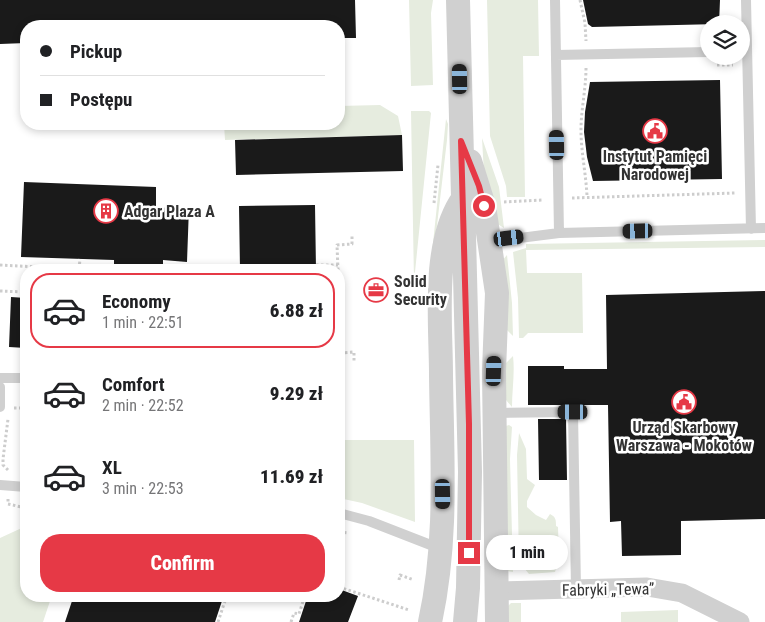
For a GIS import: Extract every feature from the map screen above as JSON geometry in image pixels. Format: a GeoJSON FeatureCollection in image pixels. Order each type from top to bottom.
{"type":"FeatureCollection","features":[{"type":"Feature","properties":{"kind":"street"},"geometry":{"type":"LineString","coordinates":[[458,0],[470,518],[468,588],[464,622]]}},
{"type":"Feature","properties":{"kind":"street"},"geometry":{"type":"LineString","coordinates":[[461,141],[479,186],[497,293],[494,371],[498,622]]}},
{"type":"Feature","properties":{"kind":"street"},"geometry":{"type":"LineString","coordinates":[[430,622],[442,549],[440,289],[449,224],[463,197]]}},
{"type":"Feature","properties":{"kind":"street","name":"Fabryki „Tewa”"},"geometry":{"type":"LineString","coordinates":[[497,591],[646,587],[665,589],[682,593],[740,622]]}},
{"type":"Feature","properties":{"kind":"lane"},"geometry":{"type":"LineString","coordinates":[[555,0],[559,233]]}},
{"type":"Feature","properties":{"kind":"lane"},"geometry":{"type":"LineString","coordinates":[[745,15],[746,0]]}},
{"type":"Feature","properties":{"kind":"lane"},"geometry":{"type":"LineString","coordinates":[[556,55],[700,52]]}},
{"type":"Feature","properties":{"kind":"lane"},"geometry":{"type":"LineString","coordinates":[[745,65],[751,229]]}},
{"type":"Feature","properties":{"kind":"lane"},"geometry":{"type":"LineString","coordinates":[[489,242],[559,233],[765,228]]}},
{"type":"Feature","properties":{"kind":"lane"},"geometry":{"type":"LineString","coordinates":[[0,378],[20,378]]}},
{"type":"Feature","properties":{"kind":"lane"},"geometry":{"type":"LineString","coordinates":[[0,387],[0,407]]}},
{"type":"Feature","properties":{"kind":"lane"},"geometry":{"type":"LineString","coordinates":[[495,413],[573,412],[576,589]]}},
{"type":"Feature","properties":{"kind":"lane"},"geometry":{"type":"LineString","coordinates":[[0,485],[20,487]]}},
{"type":"Feature","properties":{"kind":"lane"},"geometry":{"type":"LineString","coordinates":[[345,515],[369,521],[442,549]]}},
{"type":"Feature","properties":{"kind":"path"},"geometry":{"type":"LineString","coordinates":[[580,0],[586,23],[586,85],[582,116],[586,196]]}},
{"type":"Feature","properties":{"kind":"path"},"geometry":{"type":"LineString","coordinates":[[504,202],[558,200],[586,196],[736,193]]}},
{"type":"Feature","properties":{"kind":"path"},"geometry":{"type":"LineString","coordinates":[[338,264],[337,244],[352,244],[352,236]]}},
{"type":"Feature","properties":{"kind":"path"},"geometry":{"type":"LineString","coordinates":[[80,259],[80,264]]}},
{"type":"Feature","properties":{"kind":"path"},"geometry":{"type":"LineString","coordinates":[[0,265],[20,266]]}},
{"type":"Feature","properties":{"kind":"path"},"geometry":{"type":"LineString","coordinates":[[0,291],[20,292]]}},
{"type":"Feature","properties":{"kind":"path"},"geometry":{"type":"LineString","coordinates":[[345,352],[354,352],[354,362]]}},
{"type":"Feature","properties":{"kind":"path"},"geometry":{"type":"LineString","coordinates":[[13,473],[4,465],[3,459],[11,408],[14,402]]}},
{"type":"Feature","properties":{"kind":"path"},"geometry":{"type":"LineString","coordinates":[[11,408],[20,408]]}},
{"type":"Feature","properties":{"kind":"path"},"geometry":{"type":"LineString","coordinates":[[8,504],[20,507]]}},
{"type":"Feature","properties":{"kind":"path"},"geometry":{"type":"LineString","coordinates":[[345,533],[356,534]]}},
{"type":"Feature","properties":{"kind":"path"},"geometry":{"type":"LineString","coordinates":[[399,580],[400,575],[414,580]]}},
{"type":"Feature","properties":{"kind":"path"},"geometry":{"type":"LineString","coordinates":[[345,589],[409,610]]}},
{"type":"Feature","properties":{"kind":"path"},"geometry":{"type":"LineString","coordinates":[[218,622],[225,602]]}},
{"type":"Feature","properties":{"kind":"path"},"geometry":{"type":"LineString","coordinates":[[291,622],[294,613],[299,614],[303,602]]}},
{"type":"Feature","properties":{"kind":"shaded area"},"geometry":{"type":"Polygon","coordinates":[[[409,0],[433,0],[431,13],[433,85],[411,86],[409,0]]]}},
{"type":"Feature","properties":{"kind":"shaded area"},"geometry":{"type":"Polygon","coordinates":[[[487,0],[538,0],[539,56],[523,56],[525,197],[507,197],[506,186],[490,136],[487,0]]]}},
{"type":"Feature","properties":{"kind":"shaded area"},"geometry":{"type":"Polygon","coordinates":[[[380,105],[398,116],[402,135],[225,140],[224,130],[345,130],[345,106],[380,105]]]}},
{"type":"Feature","properties":{"kind":"shaded area"},"geometry":{"type":"Polygon","coordinates":[[[411,111],[429,111],[431,113],[414,282],[411,111]]]}},
{"type":"Feature","properties":{"kind":"shaded area"},"geometry":{"type":"Polygon","coordinates":[[[446,119],[448,124],[447,140],[428,291],[446,119]]]}},
{"type":"Feature","properties":{"kind":"shaded area"},"geometry":{"type":"Polygon","coordinates":[[[482,138],[499,187],[504,228],[496,223],[484,174],[482,138]]]}},
{"type":"Feature","properties":{"kind":"shaded area"},"geometry":{"type":"Polygon","coordinates":[[[765,240],[765,247],[526,250],[527,273],[582,273],[583,333],[528,333],[523,338],[519,338],[518,298],[513,252],[526,248],[526,244],[765,240]]]}},
{"type":"Feature","properties":{"kind":"shaded area"},"geometry":{"type":"Polygon","coordinates":[[[507,255],[513,336],[504,327],[501,262],[507,255]]]}},
{"type":"Feature","properties":{"kind":"shaded area"},"geometry":{"type":"Polygon","coordinates":[[[513,356],[512,407],[506,400],[505,364],[513,356]]]}},
{"type":"Feature","properties":{"kind":"shaded area"},"geometry":{"type":"Polygon","coordinates":[[[506,426],[512,427],[510,459],[513,572],[507,571],[506,426]]]}},
{"type":"Feature","properties":{"kind":"shaded area"},"geometry":{"type":"Polygon","coordinates":[[[519,433],[526,449],[527,479],[535,485],[527,501],[527,507],[536,515],[546,520],[550,514],[552,515],[558,527],[559,558],[555,572],[529,574],[519,562],[517,455],[519,433]]]}},
{"type":"Feature","properties":{"kind":"shaded area"},"geometry":{"type":"Polygon","coordinates":[[[345,440],[414,440],[415,522],[362,503],[345,499],[345,440]]]}},
{"type":"Feature","properties":{"kind":"shaded area"},"geometry":{"type":"Polygon","coordinates":[[[20,529],[20,602],[50,602],[43,622],[0,622],[0,538],[20,529]]]}},
{"type":"Feature","properties":{"kind":"shaded area"},"geometry":{"type":"Polygon","coordinates":[[[511,603],[521,603],[521,622],[508,622],[508,606],[511,603]]]}},
{"type":"Feature","properties":{"kind":"shaded area"},"geometry":{"type":"Polygon","coordinates":[[[678,610],[678,622],[621,622],[621,612],[678,610]]]}},
{"type":"Feature","properties":{"kind":"building"},"geometry":{"type":"Polygon","coordinates":[[[0,0],[355,0],[356,38],[345,38],[345,20],[20,20],[20,43],[0,44],[0,0]]]}},
{"type":"Feature","properties":{"kind":"building"},"geometry":{"type":"Polygon","coordinates":[[[583,0],[720,0],[719,15],[700,15],[700,24],[592,27],[588,24],[583,0]]]}},
{"type":"Feature","properties":{"kind":"building"},"geometry":{"type":"Polygon","coordinates":[[[720,80],[722,179],[593,181],[587,157],[584,132],[590,82],[720,80]]]}},
{"type":"Feature","properties":{"kind":"building"},"geometry":{"type":"Polygon","coordinates":[[[402,135],[403,171],[236,175],[235,140],[402,135]]]}},
{"type":"Feature","properties":{"kind":"building","name":"Adgar Plaza A"},"geometry":{"type":"Polygon","coordinates":[[[24,182],[156,187],[156,208],[189,207],[187,262],[163,260],[163,264],[114,264],[114,260],[21,257],[24,182]]]}},
{"type":"Feature","properties":{"kind":"building"},"geometry":{"type":"Polygon","coordinates":[[[315,205],[316,264],[240,264],[239,206],[315,205]]]}},
{"type":"Feature","properties":{"kind":"building"},"geometry":{"type":"Polygon","coordinates":[[[765,291],[765,519],[681,521],[681,555],[622,556],[621,521],[610,522],[608,405],[528,405],[528,366],[564,366],[564,369],[607,369],[606,295],[765,291]]]}},
{"type":"Feature","properties":{"kind":"building"},"geometry":{"type":"Polygon","coordinates":[[[11,297],[20,298],[20,348],[9,347],[11,297]]]}},
{"type":"Feature","properties":{"kind":"building"},"geometry":{"type":"Polygon","coordinates":[[[538,419],[566,419],[567,480],[539,480],[538,419]]]}},
{"type":"Feature","properties":{"kind":"building"},"geometry":{"type":"Polygon","coordinates":[[[345,591],[358,596],[348,622],[299,622],[306,602],[345,602],[345,591]]]}},
{"type":"Feature","properties":{"kind":"building"},"geometry":{"type":"Polygon","coordinates":[[[72,602],[222,602],[215,622],[65,622],[72,602]]]}},
{"type":"Feature","properties":{"kind":"place","name":"Instytut Pamięci Narodowej"},"geometry":{"type":"Point","coordinates":[655,131]}},
{"type":"Feature","properties":{"kind":"place","name":"Adgar Plaza A"},"geometry":{"type":"Point","coordinates":[106,211]}},
{"type":"Feature","properties":{"kind":"place","name":"Solid Security"},"geometry":{"type":"Point","coordinates":[376,290]}},
{"type":"Feature","properties":{"kind":"place","name":"Urząd Skarbowy Warszawa - Mokotów"},"geometry":{"type":"Point","coordinates":[684,402]}},
{"type":"Feature","properties":{"kind":"route"},"geometry":{"type":"LineString","coordinates":[[469,553],[469,424],[461,141],[471,163],[484,206]]}}]}
